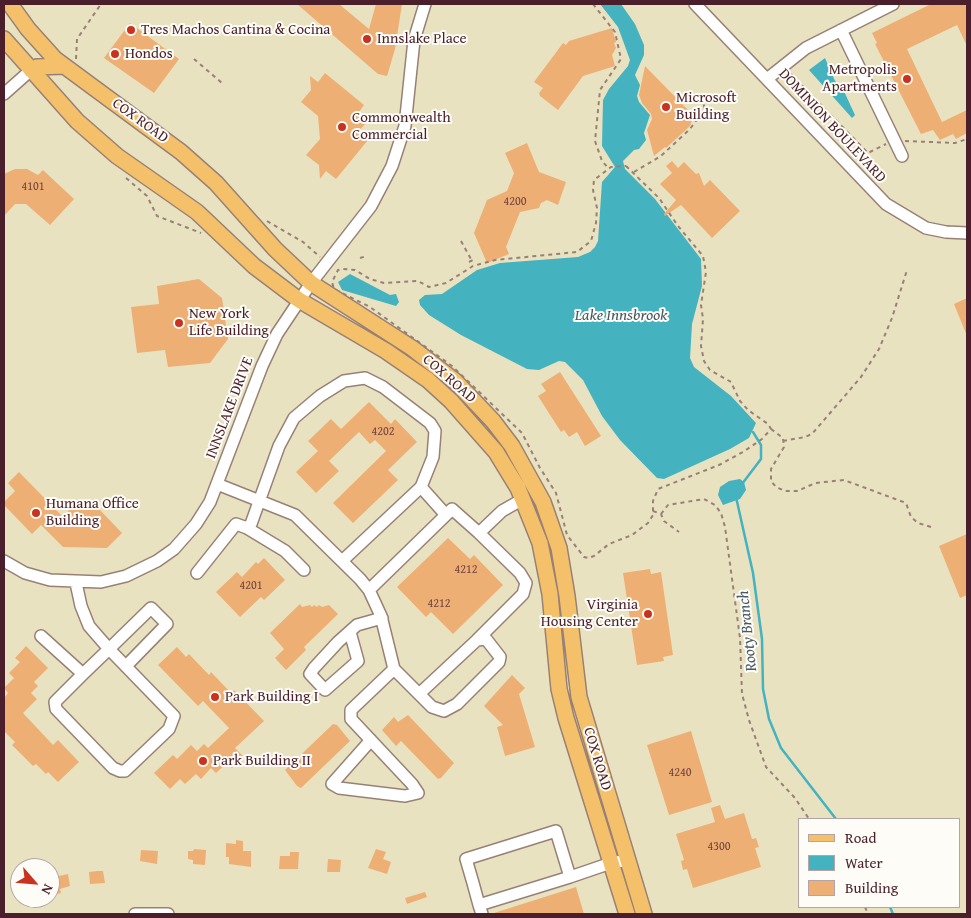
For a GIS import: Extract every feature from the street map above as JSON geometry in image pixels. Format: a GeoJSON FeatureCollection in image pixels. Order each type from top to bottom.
{"type":"FeatureCollection","features":[{"type":"Feature","properties":{"kind":"main road","name":"COX ROAD"},"geometry":{"type":"LineString","coordinates":[[10,4],[28,29],[50,54],[143,122],[188,158],[216,183],[275,249],[311,283],[412,348],[455,382],[493,421],[530,476],[543,502],[559,548],[567,596],[579,697],[644,914]]}},
{"type":"Feature","properties":{"kind":"main road","name":"COX ROAD"},"geometry":{"type":"LineString","coordinates":[[8,44],[89,132],[117,156],[197,212],[260,270],[299,300],[399,359],[446,396],[480,431],[496,452],[523,499],[540,543],[545,564],[557,673],[566,718],[627,914]]}},
{"type":"Feature","properties":{"kind":"main road"},"geometry":{"type":"LineString","coordinates":[[8,44],[38,58],[44,58],[50,54]]}},
{"type":"Feature","properties":{"kind":"main road"},"geometry":{"type":"LineString","coordinates":[[31,70],[41,66],[64,66]]}},
{"type":"Feature","properties":{"kind":"street","name":"INNSLAKE DRIVE"},"geometry":{"type":"LineString","coordinates":[[5,564],[34,576],[76,583],[101,582],[126,576],[165,556],[196,524],[217,484],[269,350],[311,283],[360,223],[382,188],[392,166],[404,126],[414,40],[425,4]]}},
{"type":"Feature","properties":{"kind":"street","name":"DOMINION BOULEVARD"},"geometry":{"type":"LineString","coordinates":[[695,4],[886,204],[926,228],[946,232],[967,233]]}},
{"type":"Feature","properties":{"kind":"street"},"geometry":{"type":"LineString","coordinates":[[767,79],[782,65],[806,48],[893,4]]}},
{"type":"Feature","properties":{"kind":"street"},"geometry":{"type":"LineString","coordinates":[[841,30],[902,156]]}},
{"type":"Feature","properties":{"kind":"street"},"geometry":{"type":"LineString","coordinates":[[4,94],[31,70]]}},
{"type":"Feature","properties":{"kind":"street"},"geometry":{"type":"LineString","coordinates":[[247,528],[253,520],[279,446],[294,418],[320,396],[344,381],[365,378],[383,387],[430,423],[435,432],[433,456],[421,487],[342,561]]}},
{"type":"Feature","properties":{"kind":"street"},"geometry":{"type":"LineString","coordinates":[[217,484],[287,511],[303,521],[342,561],[369,590],[382,618],[394,669],[432,707],[444,711],[457,704],[498,662],[500,657],[486,639],[477,640]]}},
{"type":"Feature","properties":{"kind":"street"},"geometry":{"type":"LineString","coordinates":[[421,487],[446,515]]}},
{"type":"Feature","properties":{"kind":"street"},"geometry":{"type":"LineString","coordinates":[[479,533],[502,511],[523,499]]}},
{"type":"Feature","properties":{"kind":"street"},"geometry":{"type":"LineString","coordinates":[[369,590],[452,509],[520,573],[526,583],[523,594],[420,694]]}},
{"type":"Feature","properties":{"kind":"street"},"geometry":{"type":"LineString","coordinates":[[197,573],[236,524],[247,528],[286,551],[304,570]]}},
{"type":"Feature","properties":{"kind":"street"},"geometry":{"type":"LineString","coordinates":[[76,583],[81,606],[89,626],[109,649],[174,716],[169,729],[126,771],[113,768],[56,709],[55,702],[83,674],[109,649],[151,608],[167,624],[126,666]]}},
{"type":"Feature","properties":{"kind":"street"},"geometry":{"type":"LineString","coordinates":[[350,632],[358,661],[325,690],[310,674],[350,632],[357,625],[382,618]]}},
{"type":"Feature","properties":{"kind":"street"},"geometry":{"type":"LineString","coordinates":[[41,636],[83,674]]}},
{"type":"Feature","properties":{"kind":"street"},"geometry":{"type":"LineString","coordinates":[[372,740],[332,784],[339,788],[405,796],[418,793],[412,784],[372,740],[351,719],[351,710],[394,669]]}},
{"type":"Feature","properties":{"kind":"street"},"geometry":{"type":"LineString","coordinates":[[570,877],[556,831],[466,860],[480,910],[611,863],[628,860]]}},
{"type":"Feature","properties":{"kind":"street"},"geometry":{"type":"LineString","coordinates":[[135,914],[168,914]]}},
{"type":"Feature","properties":{"kind":"path"},"geometry":{"type":"LineString","coordinates":[[593,4],[613,28],[621,59],[600,90],[595,140],[602,161],[610,168]]}},
{"type":"Feature","properties":{"kind":"path"},"geometry":{"type":"LineString","coordinates":[[179,35],[189,24]]}},
{"type":"Feature","properties":{"kind":"path"},"geometry":{"type":"LineString","coordinates":[[194,59],[222,83]]}},
{"type":"Feature","properties":{"kind":"path"},"geometry":{"type":"LineString","coordinates":[[782,65],[868,152],[895,140],[955,143],[967,139]]}},
{"type":"Feature","properties":{"kind":"path"},"geometry":{"type":"LineString","coordinates":[[634,172],[661,156],[690,129],[704,110],[704,101]]}},
{"type":"Feature","properties":{"kind":"path"},"geometry":{"type":"LineString","coordinates":[[771,429],[755,444],[719,465],[658,489],[653,501],[653,511],[648,524],[632,536],[609,544],[594,556],[584,557],[567,535],[556,493],[522,434],[452,366],[370,307],[334,289],[332,282],[338,270],[343,268],[355,270],[384,283],[418,281],[429,287],[446,283],[473,266],[495,260],[577,252],[592,241],[597,208],[593,190],[594,180],[610,168],[626,166],[659,198],[678,226],[703,256],[706,278],[701,305],[703,319],[701,346],[704,361],[710,370],[731,382],[740,401],[748,410],[768,424],[771,429],[783,438],[784,447],[771,469],[771,481],[776,487],[785,491],[798,491],[815,483],[844,480],[906,503],[911,516],[918,523],[931,527]]}},
{"type":"Feature","properties":{"kind":"path"},"geometry":{"type":"LineString","coordinates":[[124,176],[147,196],[157,216],[203,234]]}},
{"type":"Feature","properties":{"kind":"path"},"geometry":{"type":"LineString","coordinates":[[461,241],[472,261]]}},
{"type":"Feature","properties":{"kind":"path"},"geometry":{"type":"LineString","coordinates":[[360,258],[367,256]]}},
{"type":"Feature","properties":{"kind":"path"},"geometry":{"type":"LineString","coordinates":[[783,441],[805,438],[812,434],[861,377],[879,349],[907,270]]}},
{"type":"Feature","properties":{"kind":"path"},"geometry":{"type":"LineString","coordinates":[[661,514],[668,505],[704,499],[715,505],[721,514],[726,528],[740,638],[742,694],[748,720],[766,767],[795,798],[808,818]]}},
{"type":"Feature","properties":{"kind":"path"},"geometry":{"type":"LineString","coordinates":[[653,511],[661,514],[664,521],[679,532]]}},
{"type":"Feature","properties":{"kind":"water","name":"Lake Innsbrook"},"geometry":{"type":"Polygon","coordinates":[[[600,4],[621,4],[635,24],[644,45],[644,55],[635,75],[640,85],[637,96],[639,102],[650,115],[644,133],[646,140],[639,149],[634,150],[623,161],[625,169],[655,199],[701,259],[702,286],[692,324],[690,358],[694,367],[731,396],[756,423],[749,438],[730,449],[664,479],[657,478],[620,440],[602,416],[583,380],[565,362],[559,361],[539,370],[527,369],[461,335],[429,315],[420,305],[419,300],[425,295],[442,294],[477,270],[500,263],[578,257],[590,252],[595,247],[598,241],[602,182],[615,167],[602,146],[603,100],[609,89],[628,66],[630,60],[618,27],[600,4]]]}},
{"type":"Feature","properties":{"kind":"water"},"geometry":{"type":"Polygon","coordinates":[[[825,58],[835,81],[842,87],[855,115],[852,118],[809,70],[825,58]]]}},
{"type":"Feature","properties":{"kind":"water"},"geometry":{"type":"Polygon","coordinates":[[[350,274],[390,295],[396,294],[399,302],[396,306],[342,290],[338,282],[350,274]]]}},
{"type":"Feature","properties":{"kind":"water"},"geometry":{"type":"Polygon","coordinates":[[[740,479],[744,482],[746,490],[740,499],[723,505],[718,495],[720,487],[729,481],[740,479]]]}},
{"type":"Feature","properties":{"kind":"building","name":"Innslake Place"},"geometry":{"type":"Polygon","coordinates":[[[297,4],[339,4],[369,29],[376,4],[402,4],[395,49],[387,76],[378,74],[297,4]]]}},
{"type":"Feature","properties":{"kind":"building","name":"Metropolis Apartments"},"geometry":{"type":"Polygon","coordinates":[[[931,4],[967,4],[967,46],[957,25],[907,49],[942,122],[967,110],[967,133],[956,139],[953,134],[940,140],[933,130],[921,134],[875,44],[877,43],[872,33],[931,4]]]}},
{"type":"Feature","properties":{"kind":"building"},"geometry":{"type":"Polygon","coordinates":[[[130,23],[179,59],[154,93],[104,58],[130,23]]]}},
{"type":"Feature","properties":{"kind":"building"},"geometry":{"type":"Polygon","coordinates":[[[612,28],[616,42],[614,43],[616,48],[612,55],[615,66],[583,76],[558,110],[540,96],[539,93],[543,88],[534,82],[563,43],[566,45],[569,41],[612,28]]]}},
{"type":"Feature","properties":{"kind":"building","name":"Microsoft Building"},"geometry":{"type":"Polygon","coordinates":[[[645,66],[690,112],[693,118],[690,126],[666,148],[654,156],[647,130],[652,119],[651,114],[642,103],[639,95],[645,66]]]}},
{"type":"Feature","properties":{"kind":"building","name":"Commonwealth Commercial"},"geometry":{"type":"Polygon","coordinates":[[[325,73],[364,105],[357,115],[366,123],[358,132],[368,140],[336,179],[326,171],[320,179],[319,165],[306,155],[320,139],[318,116],[301,102],[311,90],[310,76],[318,82],[325,73]]]}},
{"type":"Feature","properties":{"kind":"building"},"geometry":{"type":"Polygon","coordinates":[[[527,143],[539,172],[566,182],[558,205],[547,200],[541,203],[539,208],[520,212],[506,247],[509,254],[487,263],[474,233],[487,200],[507,191],[514,173],[505,153],[527,143]]]}},
{"type":"Feature","properties":{"kind":"building"},"geometry":{"type":"Polygon","coordinates":[[[672,161],[678,168],[684,162],[696,174],[699,173],[704,186],[710,180],[740,211],[712,238],[681,205],[665,216],[664,214],[676,200],[660,184],[672,173],[666,166],[672,161]]]}},
{"type":"Feature","properties":{"kind":"building"},"geometry":{"type":"Polygon","coordinates":[[[15,169],[27,169],[38,175],[43,170],[74,199],[50,225],[26,204],[15,204],[4,216],[4,174],[15,169]]]}},
{"type":"Feature","properties":{"kind":"building","name":"New York Life Building"},"geometry":{"type":"Polygon","coordinates":[[[199,279],[222,298],[228,339],[210,363],[168,367],[165,350],[137,353],[131,307],[159,304],[157,286],[199,279]]]}},
{"type":"Feature","properties":{"kind":"building"},"geometry":{"type":"Polygon","coordinates":[[[967,298],[967,336],[954,304],[967,298]]]}},
{"type":"Feature","properties":{"kind":"building"},"geometry":{"type":"Polygon","coordinates":[[[560,372],[601,436],[585,446],[577,432],[569,437],[564,430],[561,432],[538,396],[546,391],[541,384],[560,372]]]}},
{"type":"Feature","properties":{"kind":"building"},"geometry":{"type":"Polygon","coordinates":[[[369,402],[391,424],[395,419],[417,442],[388,470],[398,480],[353,523],[333,503],[386,451],[375,440],[370,444],[359,432],[329,461],[339,471],[316,493],[296,472],[318,451],[308,441],[331,419],[341,429],[369,402]]]}},
{"type":"Feature","properties":{"kind":"building","name":"Humana Office Building"},"geometry":{"type":"Polygon","coordinates":[[[19,472],[63,517],[70,509],[100,510],[122,533],[107,548],[63,547],[41,525],[32,534],[4,505],[4,502],[15,491],[8,483],[19,472]]]}},
{"type":"Feature","properties":{"kind":"building"},"geometry":{"type":"Polygon","coordinates":[[[967,534],[967,595],[960,598],[939,546],[967,534]]]}},
{"type":"Feature","properties":{"kind":"building"},"geometry":{"type":"Polygon","coordinates":[[[448,538],[470,559],[474,555],[503,585],[453,634],[431,612],[426,617],[397,587],[448,538]]]}},
{"type":"Feature","properties":{"kind":"building"},"geometry":{"type":"Polygon","coordinates":[[[264,558],[285,580],[264,600],[261,597],[240,617],[216,592],[237,572],[242,577],[256,562],[258,564],[264,558]]]}},
{"type":"Feature","properties":{"kind":"building","name":"Virginia Housing Center"},"geometry":{"type":"Polygon","coordinates":[[[650,569],[651,574],[661,572],[673,655],[663,657],[664,661],[637,665],[623,573],[650,569]]]}},
{"type":"Feature","properties":{"kind":"building"},"geometry":{"type":"Polygon","coordinates":[[[300,604],[302,607],[329,605],[338,614],[304,647],[306,650],[286,670],[275,658],[284,649],[270,633],[300,604]]]}},
{"type":"Feature","properties":{"kind":"building"},"geometry":{"type":"Polygon","coordinates":[[[26,646],[48,668],[34,682],[38,686],[31,693],[37,699],[23,713],[53,745],[58,740],[79,762],[58,782],[36,764],[33,766],[12,745],[15,742],[4,731],[4,698],[8,693],[4,688],[14,678],[9,673],[20,662],[15,658],[26,646]]]}},
{"type":"Feature","properties":{"kind":"building"},"geometry":{"type":"Polygon","coordinates":[[[177,647],[186,657],[189,654],[209,675],[211,672],[231,693],[234,690],[264,721],[235,748],[243,756],[232,768],[227,763],[216,773],[211,768],[201,779],[196,774],[185,784],[180,779],[170,789],[154,773],[173,755],[177,759],[191,745],[197,751],[204,744],[208,748],[229,728],[203,701],[198,706],[158,665],[177,647]]]}},
{"type":"Feature","properties":{"kind":"building"},"geometry":{"type":"Polygon","coordinates":[[[512,675],[525,688],[519,694],[535,747],[505,756],[497,727],[503,725],[484,706],[512,675]]]}},
{"type":"Feature","properties":{"kind":"building"},"geometry":{"type":"Polygon","coordinates":[[[408,715],[454,763],[441,778],[438,779],[401,741],[396,746],[382,730],[394,717],[398,722],[408,715]]]}},
{"type":"Feature","properties":{"kind":"building"},"geometry":{"type":"Polygon","coordinates":[[[333,724],[337,725],[350,741],[301,788],[297,786],[285,770],[333,724]]]}},
{"type":"Feature","properties":{"kind":"building"},"geometry":{"type":"Polygon","coordinates":[[[691,731],[712,802],[669,815],[647,745],[691,731]]]}},
{"type":"Feature","properties":{"kind":"building"},"geometry":{"type":"Polygon","coordinates":[[[720,805],[725,819],[744,813],[752,839],[756,838],[759,847],[755,848],[761,867],[693,888],[687,869],[683,870],[681,861],[684,860],[676,834],[715,822],[711,808],[720,805]]]}},
{"type":"Feature","properties":{"kind":"building"},"geometry":{"type":"Polygon","coordinates":[[[236,840],[243,841],[243,851],[251,851],[251,867],[229,864],[229,857],[226,857],[226,843],[236,844],[236,840]]]}},
{"type":"Feature","properties":{"kind":"building"},"geometry":{"type":"Polygon","coordinates":[[[194,849],[206,850],[205,865],[193,864],[193,860],[188,859],[188,851],[193,851],[194,849]]]}},
{"type":"Feature","properties":{"kind":"building"},"geometry":{"type":"Polygon","coordinates":[[[376,849],[386,852],[383,859],[391,862],[387,874],[368,868],[376,849]]]}},
{"type":"Feature","properties":{"kind":"building"},"geometry":{"type":"Polygon","coordinates":[[[141,850],[158,851],[157,864],[140,861],[141,850]]]}},
{"type":"Feature","properties":{"kind":"building"},"geometry":{"type":"Polygon","coordinates":[[[290,852],[299,852],[298,869],[279,869],[280,856],[290,856],[290,852]]]}},
{"type":"Feature","properties":{"kind":"building"},"geometry":{"type":"Polygon","coordinates":[[[328,859],[341,860],[340,872],[327,872],[328,859]]]}},
{"type":"Feature","properties":{"kind":"building"},"geometry":{"type":"Polygon","coordinates":[[[103,871],[105,883],[90,884],[89,872],[103,871]]]}},
{"type":"Feature","properties":{"kind":"building"},"geometry":{"type":"Polygon","coordinates":[[[68,874],[70,886],[60,889],[60,876],[68,874]]]}},
{"type":"Feature","properties":{"kind":"building"},"geometry":{"type":"Polygon","coordinates":[[[576,887],[584,914],[494,914],[494,913],[576,887]]]}},
{"type":"Feature","properties":{"kind":"building"},"geometry":{"type":"Polygon","coordinates":[[[425,892],[427,897],[407,904],[405,898],[425,892]]]}},
{"type":"Feature","properties":{"kind":"waterway","name":"Rooty Branch"},"geometry":{"type":"LineString","coordinates":[[742,484],[761,459],[761,445],[753,432]]}},
{"type":"Feature","properties":{"kind":"waterway","name":"Rooty Branch"},"geometry":{"type":"LineString","coordinates":[[736,497],[753,573],[762,639],[763,689],[769,719],[781,748],[835,818]]}},
{"type":"Feature","properties":{"kind":"waterway","name":"Rooty Branch"},"geometry":{"type":"LineString","coordinates":[[890,908],[893,914]]}},
{"type":"Feature","properties":{"kind":"place","name":"Tres Machos Cantina & Cocina"},"geometry":{"type":"Point","coordinates":[131,30]}},
{"type":"Feature","properties":{"kind":"place","name":"Innslake Place"},"geometry":{"type":"Point","coordinates":[367,39]}},
{"type":"Feature","properties":{"kind":"place","name":"Hondos"},"geometry":{"type":"Point","coordinates":[115,54]}},
{"type":"Feature","properties":{"kind":"place","name":"Metropolis Apartments"},"geometry":{"type":"Point","coordinates":[907,79]}},
{"type":"Feature","properties":{"kind":"place","name":"Microsoft Building"},"geometry":{"type":"Point","coordinates":[666,107]}},
{"type":"Feature","properties":{"kind":"place","name":"Commonwealth Commercial"},"geometry":{"type":"Point","coordinates":[342,127]}},
{"type":"Feature","properties":{"kind":"place","name":"New York Life Building"},"geometry":{"type":"Point","coordinates":[179,323]}},
{"type":"Feature","properties":{"kind":"place","name":"Humana Office Building"},"geometry":{"type":"Point","coordinates":[36,513]}},
{"type":"Feature","properties":{"kind":"place","name":"Virginia Housing Center"},"geometry":{"type":"Point","coordinates":[648,614]}},
{"type":"Feature","properties":{"kind":"place","name":"Park Building I"},"geometry":{"type":"Point","coordinates":[215,697]}},
{"type":"Feature","properties":{"kind":"place","name":"Park Building II"},"geometry":{"type":"Point","coordinates":[203,761]}}]}
